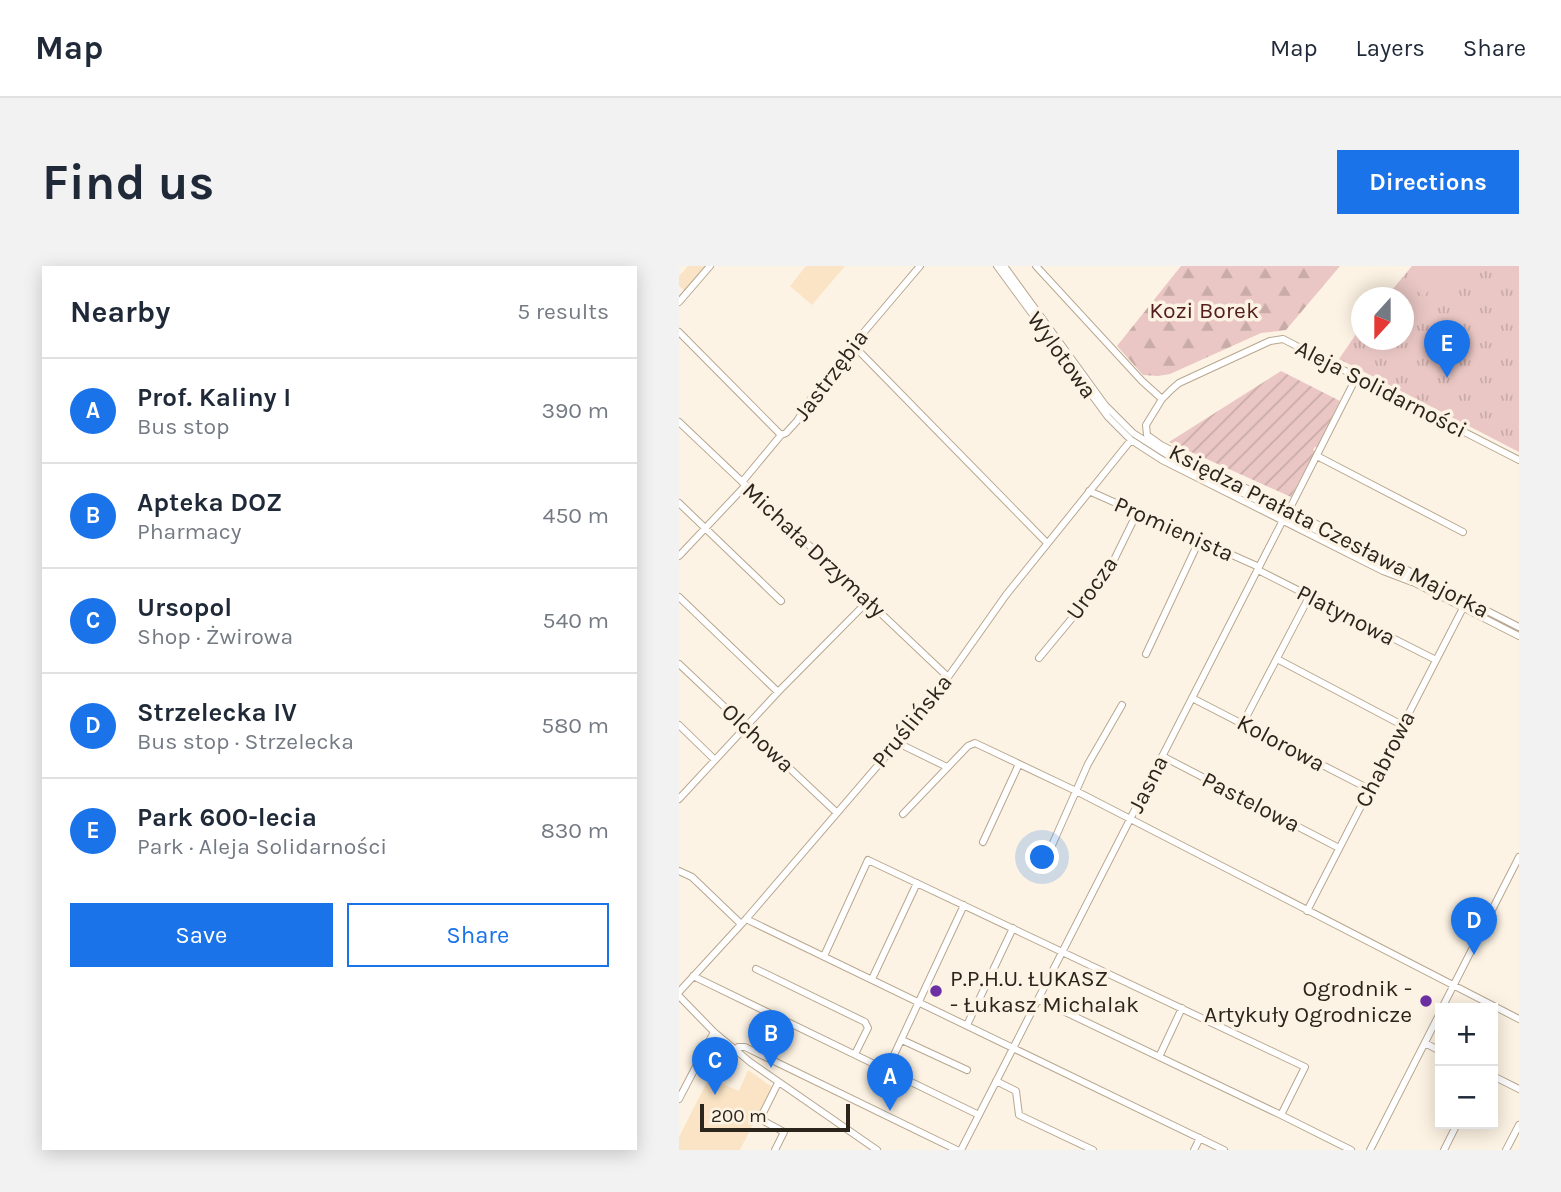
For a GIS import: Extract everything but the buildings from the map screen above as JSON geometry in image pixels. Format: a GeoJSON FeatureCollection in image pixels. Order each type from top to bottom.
{"type":"FeatureCollection","features":[{"type":"Feature","properties":{"kind":"street"},"geometry":{"type":"LineString","coordinates":[[679,302],[710,266]]}},
{"type":"Feature","properties":{"kind":"street","name":"Jastrzębia"},"geometry":{"type":"LineString","coordinates":[[679,556],[797,421],[853,345],[920,266]]}},
{"type":"Feature","properties":{"kind":"street","name":"Wylotowa"},"geometry":{"type":"LineString","coordinates":[[997,266],[1100,407],[1135,439]]}},
{"type":"Feature","properties":{"kind":"street","name":"Wylotowa"},"geometry":{"type":"LineString","coordinates":[[1004,266],[1105,405],[1135,439]]}},
{"type":"Feature","properties":{"kind":"street","name":"Wylotowa"},"geometry":{"type":"LineString","coordinates":[[1036,266],[1142,381],[1162,399]]}},
{"type":"Feature","properties":{"kind":"street"},"geometry":{"type":"LineString","coordinates":[[679,332],[782,435]]}},
{"type":"Feature","properties":{"kind":"street","name":"Aleja Solidarności"},"geometry":{"type":"LineString","coordinates":[[1145,428],[1162,399],[1179,383],[1279,339],[1287,340],[1519,460]]}},
{"type":"Feature","properties":{"kind":"street"},"geometry":{"type":"LineString","coordinates":[[853,345],[1047,543]]}},
{"type":"Feature","properties":{"kind":"street"},"geometry":{"type":"LineString","coordinates":[[1289,509],[1357,376]]}},
{"type":"Feature","properties":{"kind":"street","name":"Michała Drzymały"},"geometry":{"type":"LineString","coordinates":[[679,422],[948,677]]}},
{"type":"Feature","properties":{"kind":"street","name":"Księdza Prałata Czesława Majorka"},"geometry":{"type":"LineString","coordinates":[[1145,428],[1149,437],[1161,445],[1289,509],[1519,632]]}},
{"type":"Feature","properties":{"kind":"street","name":"Pruślińska"},"geometry":{"type":"LineString","coordinates":[[679,994],[922,714],[988,620],[1047,543],[1135,439]]}},
{"type":"Feature","properties":{"kind":"street","name":"Księdza Prałata Czesława Majorka"},"geometry":{"type":"LineString","coordinates":[[1135,439],[1162,460],[1376,568],[1412,582]]}},
{"type":"Feature","properties":{"kind":"street","name":"Księdza Prałata Czesława Majorka"},"geometry":{"type":"LineString","coordinates":[[1135,439],[1336,540],[1463,608],[1519,632]]}},
{"type":"Feature","properties":{"kind":"street"},"geometry":{"type":"LineString","coordinates":[[1317,456],[1463,532]]}},
{"type":"Feature","properties":{"kind":"street","name":"Promienista"},"geometry":{"type":"LineString","coordinates":[[1089,491],[1258,569]]}},
{"type":"Feature","properties":{"kind":"street"},"geometry":{"type":"LineString","coordinates":[[679,503],[781,601]]}},
{"type":"Feature","properties":{"kind":"street","name":"Urocza"},"geometry":{"type":"LineString","coordinates":[[1038,658],[1097,588],[1137,513]]}},
{"type":"Feature","properties":{"kind":"street","name":"Jasna"},"geometry":{"type":"LineString","coordinates":[[959,1150],[1283,520]]}},
{"type":"Feature","properties":{"kind":"street","name":"Księdza Prałata Czesława Majorka"},"geometry":{"type":"LineString","coordinates":[[1336,540],[1519,632]]}},
{"type":"Feature","properties":{"kind":"street"},"geometry":{"type":"LineString","coordinates":[[1146,654],[1199,541]]}},
{"type":"Feature","properties":{"kind":"street","name":"Platynowa"},"geometry":{"type":"LineString","coordinates":[[1258,569],[1436,660]]}},
{"type":"Feature","properties":{"kind":"street"},"geometry":{"type":"LineString","coordinates":[[679,597],[778,692]]}},
{"type":"Feature","properties":{"kind":"street"},"geometry":{"type":"LineString","coordinates":[[1243,723],[1309,597]]}},
{"type":"Feature","properties":{"kind":"street"},"geometry":{"type":"LineString","coordinates":[[679,799],[778,692],[868,601]]}},
{"type":"Feature","properties":{"kind":"street","name":"Chabrowa"},"geometry":{"type":"LineString","coordinates":[[1307,911],[1463,608]]}},
{"type":"Feature","properties":{"kind":"street"},"geometry":{"type":"LineString","coordinates":[[1277,659],[1402,725]]}},
{"type":"Feature","properties":{"kind":"street","name":"Olchowa"},"geometry":{"type":"LineString","coordinates":[[679,664],[836,812]]}},
{"type":"Feature","properties":{"kind":"street","name":"Kolorowa"},"geometry":{"type":"LineString","coordinates":[[1192,698],[1369,789]]}},
{"type":"Feature","properties":{"kind":"street"},"geometry":{"type":"LineString","coordinates":[[1041,870],[1095,751],[1122,705]]}},
{"type":"Feature","properties":{"kind":"street"},"geometry":{"type":"LineString","coordinates":[[679,725],[715,760]]}},
{"type":"Feature","properties":{"kind":"street"},"geometry":{"type":"LineString","coordinates":[[898,743],[947,767]]}},
{"type":"Feature","properties":{"kind":"street"},"geometry":{"type":"LineString","coordinates":[[903,814],[968,746],[975,743],[1076,791],[1519,1019]]}},
{"type":"Feature","properties":{"kind":"street","name":"Pastelowa"},"geometry":{"type":"LineString","coordinates":[[1162,757],[1339,848]]}},
{"type":"Feature","properties":{"kind":"street"},"geometry":{"type":"LineString","coordinates":[[983,842],[1019,764]]}},
{"type":"Feature","properties":{"kind":"street"},"geometry":{"type":"LineString","coordinates":[[1444,1003],[1515,874],[1519,857]]}},
{"type":"Feature","properties":{"kind":"street"},"geometry":{"type":"LineString","coordinates":[[824,956],[868,860],[1305,1067],[1281,1115]]}},
{"type":"Feature","properties":{"kind":"street"},"geometry":{"type":"LineString","coordinates":[[679,871],[692,877],[744,922],[824,956],[1224,1150]]}},
{"type":"Feature","properties":{"kind":"street"},"geometry":{"type":"LineString","coordinates":[[871,979],[916,883]]}},
{"type":"Feature","properties":{"kind":"street"},"geometry":{"type":"LineString","coordinates":[[887,1070],[964,905]]}},
{"type":"Feature","properties":{"kind":"street"},"geometry":{"type":"LineString","coordinates":[[967,1025],[1013,928]]}},
{"type":"Feature","properties":{"kind":"street"},"geometry":{"type":"LineString","coordinates":[[756,970],[865,1022],[868,1028],[855,1054]]}},
{"type":"Feature","properties":{"kind":"street"},"geometry":{"type":"LineString","coordinates":[[693,976],[979,1115]]}},
{"type":"Feature","properties":{"kind":"street"},"geometry":{"type":"LineString","coordinates":[[679,994],[715,1032],[759,1070],[877,1150]]}},
{"type":"Feature","properties":{"kind":"street"},"geometry":{"type":"LineString","coordinates":[[1038,999],[1351,1150]]}},
{"type":"Feature","properties":{"kind":"street"},"geometry":{"type":"LineString","coordinates":[[1159,1057],[1182,1008]]}},
{"type":"Feature","properties":{"kind":"street"},"geometry":{"type":"LineString","coordinates":[[1370,1150],[1435,1022]]}},
{"type":"Feature","properties":{"kind":"street"},"geometry":{"type":"LineString","coordinates":[[679,1100],[715,1032]]}},
{"type":"Feature","properties":{"kind":"street"},"geometry":{"type":"LineString","coordinates":[[902,1040],[967,1070]]}},
{"type":"Feature","properties":{"kind":"street"},"geometry":{"type":"LineString","coordinates":[[1425,1043],[1435,1048]]}},
{"type":"Feature","properties":{"kind":"street"},"geometry":{"type":"LineString","coordinates":[[735,1050],[745,1047],[959,1150]]}},
{"type":"Feature","properties":{"kind":"street"},"geometry":{"type":"LineString","coordinates":[[759,1070],[767,1058]]}},
{"type":"Feature","properties":{"kind":"street"},"geometry":{"type":"LineString","coordinates":[[1498,1078],[1519,1089]]}},
{"type":"Feature","properties":{"kind":"street"},"geometry":{"type":"LineString","coordinates":[[996,1081],[1016,1091],[1018,1112],[1022,1117],[1093,1150]]}},
{"type":"Feature","properties":{"kind":"street"},"geometry":{"type":"LineString","coordinates":[[775,1150],[784,1132],[760,1119],[778,1083]]}},
{"type":"Feature","properties":{"kind":"street"},"geometry":{"type":"LineString","coordinates":[[1506,1150],[1519,1125]]}},
{"type":"Feature","properties":{"kind":"street"},"geometry":{"type":"LineString","coordinates":[[1444,1150],[1454,1129]]}},
{"type":"Feature","properties":{"kind":"street"},"geometry":{"type":"LineString","coordinates":[[1194,1150],[1200,1138]]}},
{"type":"Feature","properties":{"kind":"shaded area"},"geometry":{"type":"Polygon","coordinates":[[[688,266],[706,266],[685,291],[679,286],[679,276],[688,266]]]}},
{"type":"Feature","properties":{"kind":"shaded area"},"geometry":{"type":"Polygon","coordinates":[[[806,266],[845,266],[812,305],[790,286],[806,266]]]}},
{"type":"Feature","properties":{"kind":"shaded area"},"geometry":{"type":"Polygon","coordinates":[[[748,1070],[772,1087],[740,1150],[679,1150],[679,1137],[709,1078],[739,1091],[748,1070]]]}},
{"type":"Feature","properties":{"kind":"green space","name":"Kozi Borek"},"geometry":{"type":"Polygon","coordinates":[[[1181,266],[1340,266],[1286,330],[1261,333],[1170,374],[1143,375],[1117,346],[1181,266]]]}},
{"type":"Feature","properties":{"kind":"green space"},"geometry":{"type":"Polygon","coordinates":[[[1412,266],[1519,266],[1519,452],[1339,359],[1351,342],[1351,350],[1414,350],[1414,287],[1394,287],[1412,266]]]}},
{"type":"Feature","properties":{"kind":"green space"},"geometry":{"type":"Polygon","coordinates":[[[1418,266],[1465,268],[1449,287],[1437,279],[1424,297],[1432,303],[1421,317],[1414,317],[1414,297],[1420,301],[1423,296],[1405,282],[1418,266]]]}},
{"type":"Feature","properties":{"kind":"green space"},"geometry":{"type":"Polygon","coordinates":[[[1281,371],[1340,401],[1291,497],[1169,442],[1281,371]]]}},
{"type":"Feature","properties":{"kind":"place","name":"Park 600-lecia"},"geometry":{"type":"Point","coordinates":[1447,378]}},
{"type":"Feature","properties":{"kind":"place","name":"Strzelecka IV"},"geometry":{"type":"Point","coordinates":[1474,955]}},
{"type":"Feature","properties":{"kind":"place","name":"P.P.H.U. ŁUKASZ - Łukasz Michalak"},"geometry":{"type":"Point","coordinates":[936,991]}},
{"type":"Feature","properties":{"kind":"place","name":"Ogrodnik - Artykuły Ogrodnicze"},"geometry":{"type":"Point","coordinates":[1426,1001]}},
{"type":"Feature","properties":{"kind":"place","name":"Apteka DOZ"},"geometry":{"type":"Point","coordinates":[771,1068]}},
{"type":"Feature","properties":{"kind":"place","name":"Ursopol"},"geometry":{"type":"Point","coordinates":[715,1095]}},
{"type":"Feature","properties":{"kind":"place","name":"Prof. Kaliny I"},"geometry":{"type":"Point","coordinates":[890,1111]}}]}
